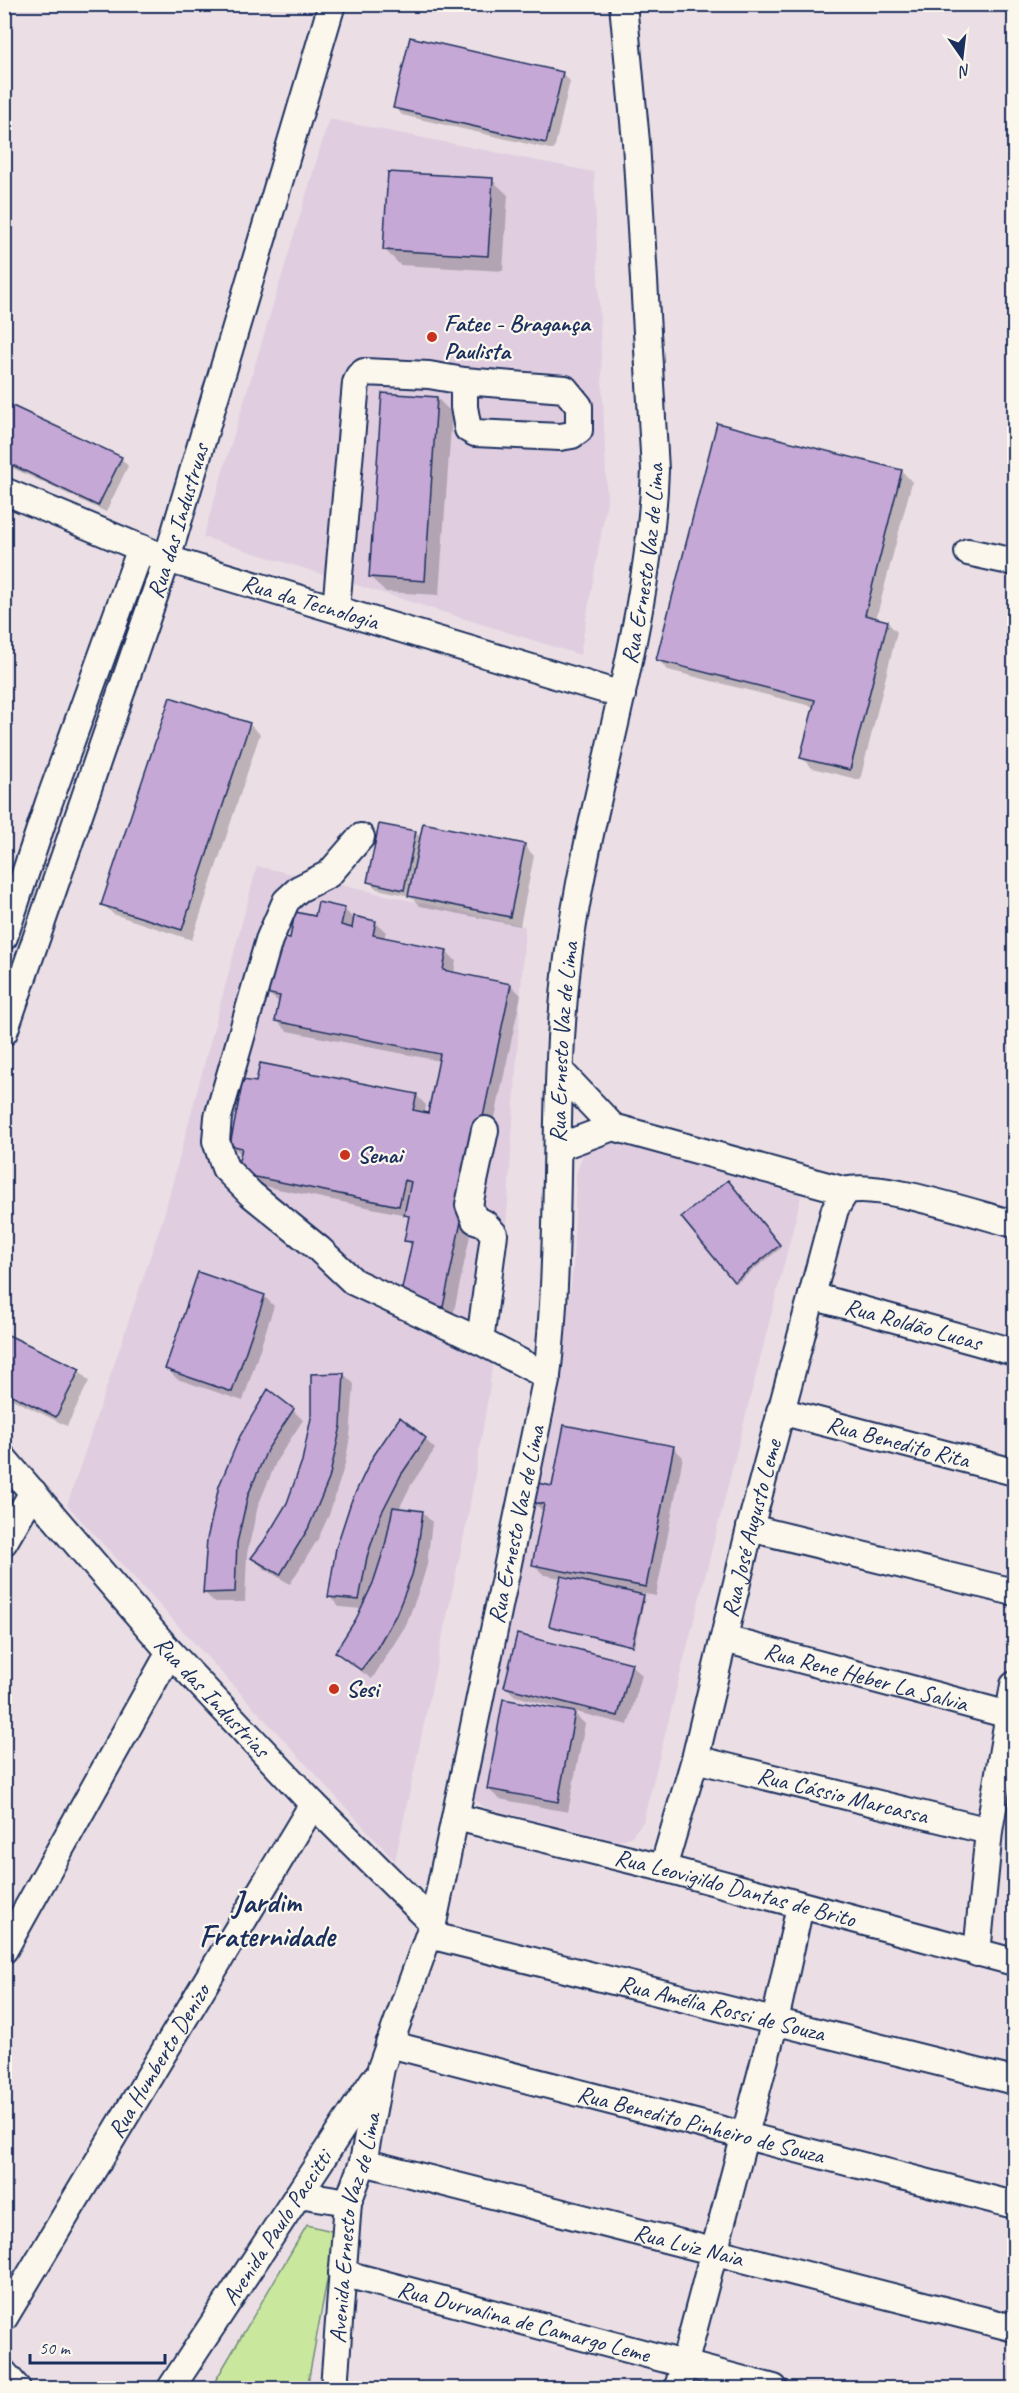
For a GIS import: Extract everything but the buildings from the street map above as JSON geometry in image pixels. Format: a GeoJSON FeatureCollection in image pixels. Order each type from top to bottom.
{"type":"FeatureCollection","features":[{"type":"Feature","properties":{"kind":"street","name":"Rua das Industruas"},"geometry":{"type":"LineString","coordinates":[[4,1032],[167,559],[332,4]]}},
{"type":"Feature","properties":{"kind":"street","name":"Rua Ernesto Vaz de Lima"},"geometry":{"type":"LineString","coordinates":[[385,2056],[431,1929],[547,1376],[553,1326],[560,1071],[568,959],[592,820],[622,695],[644,586],[653,521],[655,470],[636,142],[623,4]]}},
{"type":"Feature","properties":{"kind":"street"},"geometry":{"type":"LineString","coordinates":[[336,609],[356,383],[359,376],[364,372],[387,372],[429,375],[464,381]]}},
{"type":"Feature","properties":{"kind":"street","name":"Rua da Tecnologia"},"geometry":{"type":"LineString","coordinates":[[4,491],[167,559],[622,695]]}},
{"type":"Feature","properties":{"kind":"street"},"geometry":{"type":"LineString","coordinates":[[4,937],[49,802],[141,548]]}},
{"type":"Feature","properties":{"kind":"street"},"geometry":{"type":"LineString","coordinates":[[968,552],[1014,562]]}},
{"type":"Feature","properties":{"kind":"street"},"geometry":{"type":"LineString","coordinates":[[362,837],[329,874],[298,889],[286,902],[269,940],[218,1117],[216,1141],[225,1168],[251,1194],[319,1249],[354,1282],[480,1341],[547,1376]]}},
{"type":"Feature","properties":{"kind":"street"},"geometry":{"type":"LineString","coordinates":[[560,1071],[613,1127],[846,1191],[863,1188],[910,1197],[1014,1224]]}},
{"type":"Feature","properties":{"kind":"street"},"geometry":{"type":"LineString","coordinates":[[559,1147],[613,1127]]}},
{"type":"Feature","properties":{"kind":"street"},"geometry":{"type":"LineString","coordinates":[[480,1341],[494,1234],[484,1222],[475,1220],[469,1205],[485,1130]]}},
{"type":"Feature","properties":{"kind":"street","name":"Rua José Augusto Leme"},"geometry":{"type":"LineString","coordinates":[[663,1868],[695,1759],[780,1411],[835,1209],[846,1191]]}},
{"type":"Feature","properties":{"kind":"street","name":"Rua Roldão Lucas"},"geometry":{"type":"LineString","coordinates":[[812,1296],[1014,1352]]}},
{"type":"Feature","properties":{"kind":"street","name":"Rua Benedito Rita"},"geometry":{"type":"LineString","coordinates":[[780,1411],[1014,1472]]}},
{"type":"Feature","properties":{"kind":"street","name":"Rua das Industrias"},"geometry":{"type":"LineString","coordinates":[[4,1459],[170,1652],[431,1929]]}},
{"type":"Feature","properties":{"kind":"street"},"geometry":{"type":"LineString","coordinates":[[4,1542],[33,1492]]}},
{"type":"Feature","properties":{"kind":"street"},"geometry":{"type":"LineString","coordinates":[[750,1528],[1014,1592]]}},
{"type":"Feature","properties":{"kind":"street","name":"Rua Rene Heber La Salvia"},"geometry":{"type":"LineString","coordinates":[[724,1639],[1009,1715]]}},
{"type":"Feature","properties":{"kind":"street"},"geometry":{"type":"LineString","coordinates":[[4,1950],[170,1652]]}},
{"type":"Feature","properties":{"kind":"street"},"geometry":{"type":"LineString","coordinates":[[977,1953],[989,1831],[1014,1685]]}},
{"type":"Feature","properties":{"kind":"street","name":"Rua Cássio Marcassa"},"geometry":{"type":"LineString","coordinates":[[695,1759],[989,1831]]}},
{"type":"Feature","properties":{"kind":"street","name":"Rua Humberto Denizo"},"geometry":{"type":"LineString","coordinates":[[4,2318],[313,1804]]}},
{"type":"Feature","properties":{"kind":"street","name":"Rua Leovigildo Dantas de Brito"},"geometry":{"type":"LineString","coordinates":[[456,1817],[663,1868],[1014,1962]]}},
{"type":"Feature","properties":{"kind":"street"},"geometry":{"type":"LineString","coordinates":[[681,2377],[775,2021],[800,1906]]}},
{"type":"Feature","properties":{"kind":"street","name":"Rua Amélia Rossi de Souza"},"geometry":{"type":"LineString","coordinates":[[431,1929],[775,2021],[1014,2081]]}},
{"type":"Feature","properties":{"kind":"street","name":"Rua Benedito Pinheiro de Souza"},"geometry":{"type":"LineString","coordinates":[[385,2056],[745,2137],[1014,2205]]}},
{"type":"Feature","properties":{"kind":"street","name":"Avenida Ernesto Vaz de Lima"},"geometry":{"type":"LineString","coordinates":[[334,2388],[348,2202],[363,2162],[385,2056]]}},
{"type":"Feature","properties":{"kind":"street","name":"Avenida Paulo Paccitti"},"geometry":{"type":"LineString","coordinates":[[171,2388],[299,2194],[385,2056]]}},
{"type":"Feature","properties":{"kind":"street","name":"Rua Luiz Naia"},"geometry":{"type":"LineString","coordinates":[[363,2162],[1014,2328]]}},
{"type":"Feature","properties":{"kind":"street"},"geometry":{"type":"LineString","coordinates":[[299,2194],[348,2202]]}},
{"type":"Feature","properties":{"kind":"street","name":"Rua Durvalina de Camargo Leme"},"geometry":{"type":"LineString","coordinates":[[342,2273],[681,2377],[774,2388]]}},
{"type":"Feature","properties":{"kind":"street"},"geometry":{"type":"LineString","coordinates":[[4,2373],[16,2388]]}},
{"type":"Feature","properties":{"kind":"shaded area","name":"Fatec - Bragança Paulista"},"geometry":{"type":"Polygon","coordinates":[[[329,119],[594,172],[607,501],[580,655],[203,537],[329,119]]]}},
{"type":"Feature","properties":{"kind":"shaded area"},"geometry":{"type":"Polygon","coordinates":[[[257,866],[525,926],[508,1204],[490,1386],[468,1517],[395,1861],[67,1505],[164,1215],[257,866]]]}},
{"type":"Feature","properties":{"kind":"shaded area"},"geometry":{"type":"Polygon","coordinates":[[[611,1141],[804,1185],[643,1822],[632,1836],[619,1841],[485,1808],[474,1799],[474,1776],[534,1482],[556,1412],[573,1267],[576,1174],[585,1147],[611,1141]]]}},
{"type":"Feature","properties":{"kind":"green space"},"geometry":{"type":"Polygon","coordinates":[[[307,2225],[336,2232],[307,2388],[211,2388],[307,2225]]]}},
{"type":"Feature","properties":{"kind":"place","name":"Fatec - Bragança Paulista"},"geometry":{"type":"Point","coordinates":[432,337]}},
{"type":"Feature","properties":{"kind":"place","name":"Senai"},"geometry":{"type":"Point","coordinates":[345,1155]}},
{"type":"Feature","properties":{"kind":"place","name":"Sesi"},"geometry":{"type":"Point","coordinates":[334,1689]}},
{"type":"Feature","properties":{"kind":"district","name":"Jardim Fraternidade"},"geometry":{"type":"Point","coordinates":[267,1919]}}]}
